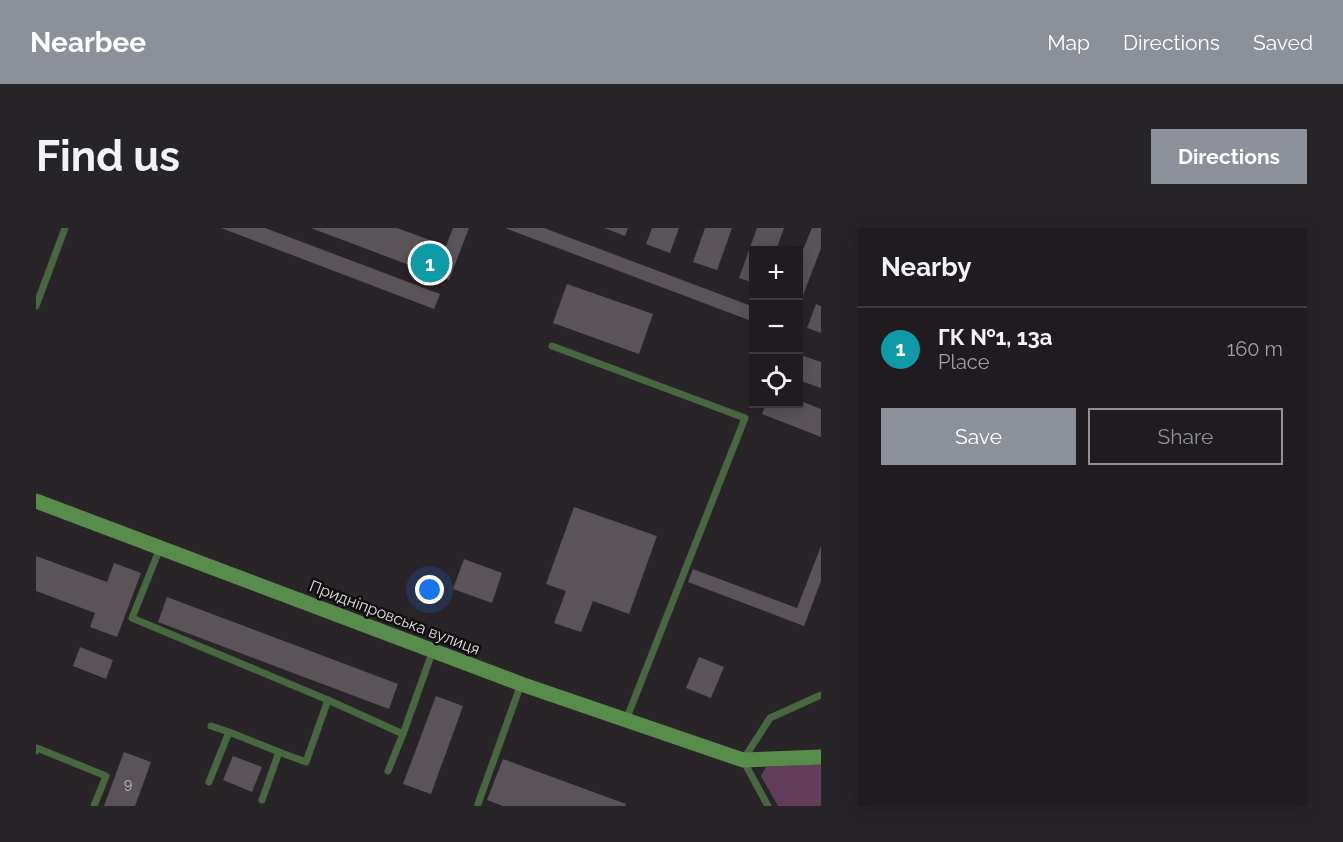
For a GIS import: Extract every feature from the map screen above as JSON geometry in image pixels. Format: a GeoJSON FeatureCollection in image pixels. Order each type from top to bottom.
{"type":"FeatureCollection","features":[{"type":"Feature","properties":{"kind":"street","name":"Придніпровська вулиця"},"geometry":{"type":"LineString","coordinates":[[36,501],[521,684],[742,760]]}},
{"type":"Feature","properties":{"kind":"street"},"geometry":{"type":"LineString","coordinates":[[742,760],[821,757]]}},
{"type":"Feature","properties":{"kind":"lane"},"geometry":{"type":"LineString","coordinates":[[36,306],[65,228]]}},
{"type":"Feature","properties":{"kind":"lane"},"geometry":{"type":"LineString","coordinates":[[552,346],[745,418],[626,720]]}},
{"type":"Feature","properties":{"kind":"lane"},"geometry":{"type":"LineString","coordinates":[[160,547],[132,618],[403,734]]}},
{"type":"Feature","properties":{"kind":"lane"},"geometry":{"type":"LineString","coordinates":[[388,771],[433,650]]}},
{"type":"Feature","properties":{"kind":"lane"},"geometry":{"type":"LineString","coordinates":[[478,804],[521,684]]}},
{"type":"Feature","properties":{"kind":"lane"},"geometry":{"type":"LineString","coordinates":[[768,806],[742,760],[770,718],[821,695]]}},
{"type":"Feature","properties":{"kind":"lane"},"geometry":{"type":"LineString","coordinates":[[211,726],[306,762],[328,700]]}},
{"type":"Feature","properties":{"kind":"lane"},"geometry":{"type":"LineString","coordinates":[[209,782],[229,732]]}},
{"type":"Feature","properties":{"kind":"lane"},"geometry":{"type":"LineString","coordinates":[[36,751],[37,748],[106,776],[94,806]]}},
{"type":"Feature","properties":{"kind":"lane"},"geometry":{"type":"LineString","coordinates":[[262,800],[279,752]]}},
{"type":"Feature","properties":{"kind":"shaded area"},"geometry":{"type":"Polygon","coordinates":[[[821,764],[821,806],[778,806],[761,776],[766,767],[821,764]]]}},
{"type":"Feature","properties":{"kind":"building"},"geometry":{"type":"Polygon","coordinates":[[[221,228],[265,228],[440,294],[434,309],[221,228]]]}},
{"type":"Feature","properties":{"kind":"building"},"geometry":{"type":"Polygon","coordinates":[[[311,228],[397,228],[446,246],[453,228],[469,228],[449,280],[311,228]]]}},
{"type":"Feature","properties":{"kind":"building"},"geometry":{"type":"Polygon","coordinates":[[[505,228],[544,228],[749,305],[749,320],[505,228]]]}},
{"type":"Feature","properties":{"kind":"building"},"geometry":{"type":"Polygon","coordinates":[[[604,228],[628,228],[625,236],[604,228]]]}},
{"type":"Feature","properties":{"kind":"building"},"geometry":{"type":"Polygon","coordinates":[[[652,228],[679,228],[670,253],[646,244],[652,228]]]}},
{"type":"Feature","properties":{"kind":"building"},"geometry":{"type":"Polygon","coordinates":[[[705,228],[732,228],[717,270],[693,262],[705,228]]]}},
{"type":"Feature","properties":{"kind":"building"},"geometry":{"type":"Polygon","coordinates":[[[757,228],[784,228],[777,246],[751,246],[757,228]]]}},
{"type":"Feature","properties":{"kind":"building"},"geometry":{"type":"Polygon","coordinates":[[[812,228],[821,228],[821,248],[803,295],[803,250],[812,228]]]}},
{"type":"Feature","properties":{"kind":"building"},"geometry":{"type":"Polygon","coordinates":[[[749,250],[749,281],[739,278],[749,250]]]}},
{"type":"Feature","properties":{"kind":"building"},"geometry":{"type":"Polygon","coordinates":[[[567,284],[653,314],[639,354],[553,323],[567,284]]]}},
{"type":"Feature","properties":{"kind":"building"},"geometry":{"type":"Polygon","coordinates":[[[816,304],[821,306],[821,333],[807,328],[816,304]]]}},
{"type":"Feature","properties":{"kind":"building"},"geometry":{"type":"Polygon","coordinates":[[[803,356],[821,362],[821,388],[803,382],[803,356]]]}},
{"type":"Feature","properties":{"kind":"building"},"geometry":{"type":"Polygon","coordinates":[[[803,402],[821,409],[821,437],[762,414],[764,408],[803,408],[803,402]]]}},
{"type":"Feature","properties":{"kind":"building"},"geometry":{"type":"Polygon","coordinates":[[[574,507],[657,536],[629,614],[593,601],[581,632],[554,623],[566,591],[546,584],[574,507]]]}},
{"type":"Feature","properties":{"kind":"building"},"geometry":{"type":"Polygon","coordinates":[[[821,546],[821,581],[804,626],[688,582],[693,569],[797,608],[821,546]]]}},
{"type":"Feature","properties":{"kind":"building"},"geometry":{"type":"Polygon","coordinates":[[[36,556],[107,582],[114,563],[141,573],[117,637],[90,627],[95,613],[36,591],[36,556]]]}},
{"type":"Feature","properties":{"kind":"building"},"geometry":{"type":"Polygon","coordinates":[[[464,559],[502,573],[492,603],[453,589],[464,559]]]}},
{"type":"Feature","properties":{"kind":"building"},"geometry":{"type":"Polygon","coordinates":[[[167,597],[398,684],[389,709],[158,622],[167,597]]]}},
{"type":"Feature","properties":{"kind":"building"},"geometry":{"type":"Polygon","coordinates":[[[80,647],[113,660],[106,679],[73,666],[80,647]]]}},
{"type":"Feature","properties":{"kind":"building"},"geometry":{"type":"Polygon","coordinates":[[[699,657],[724,667],[711,698],[686,688],[699,657]]]}},
{"type":"Feature","properties":{"kind":"building"},"geometry":{"type":"Polygon","coordinates":[[[436,696],[463,706],[431,794],[403,784],[436,696]]]}},
{"type":"Feature","properties":{"kind":"building"},"geometry":{"type":"Polygon","coordinates":[[[124,752],[151,762],[135,806],[104,806],[124,752]]]}},
{"type":"Feature","properties":{"kind":"building"},"geometry":{"type":"Polygon","coordinates":[[[233,756],[262,767],[252,792],[223,780],[233,756]]]}},
{"type":"Feature","properties":{"kind":"building"},"geometry":{"type":"Polygon","coordinates":[[[503,759],[626,804],[625,806],[503,806],[487,800],[503,759]]]}},
{"type":"Feature","properties":{"kind":"place","name":"ГК №1, 13а"},"geometry":{"type":"Point","coordinates":[430,263]}}]}
